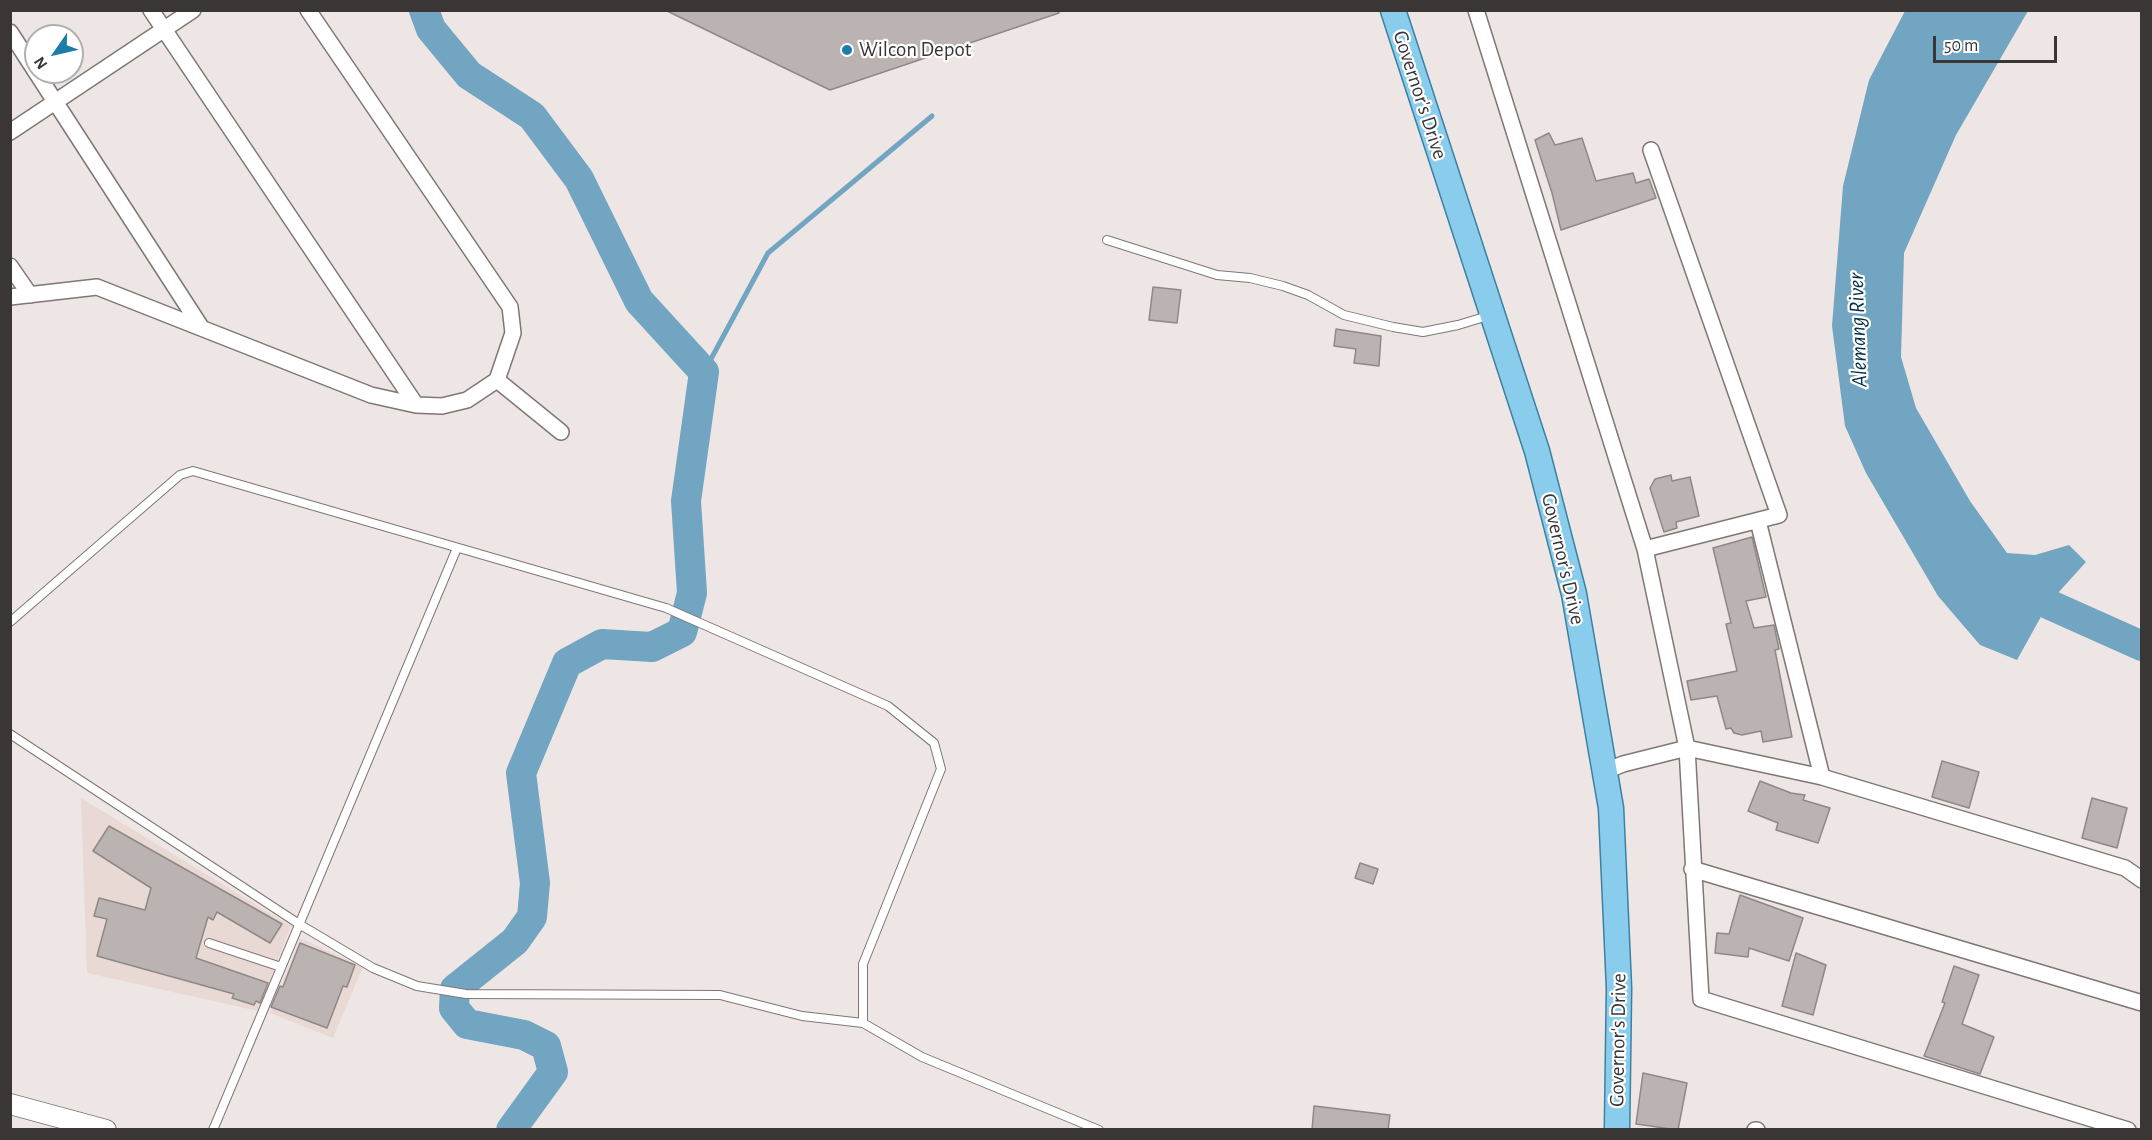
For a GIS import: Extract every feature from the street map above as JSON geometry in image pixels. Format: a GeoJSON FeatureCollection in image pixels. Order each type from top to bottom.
{"type":"FeatureCollection","features":[{"type":"Feature","properties":{"kind":"main road","name":"Governor's Drive"},"geometry":{"type":"LineString","coordinates":[[1393,10],[1537,451],[1574,594],[1606,771],[1617,907],[1617,1130]]}},
{"type":"Feature","properties":{"kind":"street"},"geometry":{"type":"LineString","coordinates":[[151,10],[416,405]]}},
{"type":"Feature","properties":{"kind":"street"},"geometry":{"type":"LineString","coordinates":[[10,132],[193,10]]}},
{"type":"Feature","properties":{"kind":"street"},"geometry":{"type":"LineString","coordinates":[[10,297],[97,287],[371,395],[416,405],[442,406],[467,400],[497,380],[513,333],[510,306],[309,10]]}},
{"type":"Feature","properties":{"kind":"street"},"geometry":{"type":"LineString","coordinates":[[1476,10],[1645,549],[1687,748],[1701,999],[2128,1130]]}},
{"type":"Feature","properties":{"kind":"street"},"geometry":{"type":"LineString","coordinates":[[10,32],[201,327]]}},
{"type":"Feature","properties":{"kind":"street"},"geometry":{"type":"LineString","coordinates":[[1645,549],[1779,515],[1651,150]]}},
{"type":"Feature","properties":{"kind":"street"},"geometry":{"type":"LineString","coordinates":[[10,266],[30,295]]}},
{"type":"Feature","properties":{"kind":"street"},"geometry":{"type":"LineString","coordinates":[[497,380],[561,432]]}},
{"type":"Feature","properties":{"kind":"street"},"geometry":{"type":"LineString","coordinates":[[1758,521],[1822,777]]}},
{"type":"Feature","properties":{"kind":"street"},"geometry":{"type":"LineString","coordinates":[[1606,771],[1623,764],[1687,748],[1822,777],[2125,868],[2142,880]]}},
{"type":"Feature","properties":{"kind":"street"},"geometry":{"type":"LineString","coordinates":[[1692,869],[2142,1003]]}},
{"type":"Feature","properties":{"kind":"street"},"geometry":{"type":"LineString","coordinates":[[10,1104],[106,1130]]}},
{"type":"Feature","properties":{"kind":"lane"},"geometry":{"type":"LineString","coordinates":[[1107,240],[1217,275],[1250,278],[1283,286],[1308,295],[1344,315],[1393,327],[1423,332],[1458,325],[1492,314]]}},
{"type":"Feature","properties":{"kind":"lane"},"geometry":{"type":"LineString","coordinates":[[10,622],[180,476],[193,471],[666,608],[888,706],[934,743],[941,769],[863,963],[863,1023]]}},
{"type":"Feature","properties":{"kind":"lane"},"geometry":{"type":"LineString","coordinates":[[213,1130],[457,548]]}},
{"type":"Feature","properties":{"kind":"lane"},"geometry":{"type":"LineString","coordinates":[[10,734],[299,924],[374,968],[417,986],[466,994],[720,995],[802,1017],[863,1023],[922,1058],[1099,1130]]}},
{"type":"Feature","properties":{"kind":"lane"},"geometry":{"type":"LineString","coordinates":[[209,943],[281,967]]}},
{"type":"Feature","properties":{"kind":"shaded area"},"geometry":{"type":"Polygon","coordinates":[[[81,798],[291,926],[258,1011],[87,973],[81,798]]]}},
{"type":"Feature","properties":{"kind":"shaded area"},"geometry":{"type":"Polygon","coordinates":[[[300,938],[363,967],[333,1038],[270,1013],[300,938]]]}},
{"type":"Feature","properties":{"kind":"water"},"geometry":{"type":"Polygon","coordinates":[[[1905,11],[2028,11],[1956,135],[1904,253],[1901,357],[1916,408],[1970,501],[2007,553],[2035,555],[2069,545],[2086,562],[2048,604],[2017,660],[1980,645],[1938,596],[1866,473],[1845,426],[1832,326],[1843,186],[1869,80],[1905,11]]]}},
{"type":"Feature","properties":{"kind":"building","name":"Wilcon Depot"},"geometry":{"type":"Polygon","coordinates":[[[665,10],[1058,10],[1059,13],[830,90],[665,10]]]}},
{"type":"Feature","properties":{"kind":"building"},"geometry":{"type":"Polygon","coordinates":[[[1549,133],[1555,145],[1582,138],[1596,181],[1633,173],[1636,183],[1649,179],[1656,198],[1561,230],[1535,140],[1549,133]]]}},
{"type":"Feature","properties":{"kind":"building"},"geometry":{"type":"Polygon","coordinates":[[[1153,287],[1181,290],[1177,323],[1149,320],[1153,287]]]}},
{"type":"Feature","properties":{"kind":"building"},"geometry":{"type":"Polygon","coordinates":[[[1336,329],[1381,336],[1379,366],[1354,363],[1356,349],[1334,346],[1336,329]]]}},
{"type":"Feature","properties":{"kind":"building"},"geometry":{"type":"Polygon","coordinates":[[[1671,475],[1672,481],[1690,477],[1699,516],[1676,522],[1677,528],[1664,532],[1650,488],[1655,479],[1671,475]]]}},
{"type":"Feature","properties":{"kind":"building"},"geometry":{"type":"Polygon","coordinates":[[[1752,537],[1766,597],[1746,601],[1754,628],[1774,625],[1779,649],[1775,650],[1792,737],[1763,742],[1761,731],[1742,735],[1734,733],[1731,728],[1726,729],[1717,696],[1691,700],[1687,681],[1737,671],[1726,624],[1731,623],[1713,548],[1752,537]]]}},
{"type":"Feature","properties":{"kind":"building"},"geometry":{"type":"Polygon","coordinates":[[[1942,761],[1979,772],[1969,808],[1932,797],[1942,761]]]}},
{"type":"Feature","properties":{"kind":"building"},"geometry":{"type":"Polygon","coordinates":[[[1760,781],[1791,793],[1805,795],[1803,800],[1830,808],[1818,843],[1776,830],[1778,823],[1748,811],[1760,781]]]}},
{"type":"Feature","properties":{"kind":"building"},"geometry":{"type":"Polygon","coordinates":[[[2092,798],[2127,808],[2117,848],[2082,838],[2092,798]]]}},
{"type":"Feature","properties":{"kind":"building"},"geometry":{"type":"Polygon","coordinates":[[[109,826],[282,924],[270,943],[217,912],[213,920],[208,917],[196,958],[268,983],[260,1003],[256,1001],[254,1005],[232,998],[234,994],[97,956],[107,919],[94,916],[99,898],[145,910],[151,888],[93,851],[109,826]]]}},
{"type":"Feature","properties":{"kind":"building"},"geometry":{"type":"Polygon","coordinates":[[[1360,863],[1378,869],[1373,884],[1355,878],[1360,863]]]}},
{"type":"Feature","properties":{"kind":"building"},"geometry":{"type":"Polygon","coordinates":[[[1740,895],[1803,918],[1789,961],[1749,948],[1748,957],[1715,953],[1717,933],[1729,934],[1740,895]]]}},
{"type":"Feature","properties":{"kind":"building"},"geometry":{"type":"Polygon","coordinates":[[[300,943],[355,965],[347,987],[343,986],[327,1028],[271,1007],[280,986],[283,987],[300,943]]]}},
{"type":"Feature","properties":{"kind":"building"},"geometry":{"type":"Polygon","coordinates":[[[1796,953],[1826,965],[1813,1015],[1782,1006],[1796,953]]]}},
{"type":"Feature","properties":{"kind":"building"},"geometry":{"type":"Polygon","coordinates":[[[1954,966],[1979,975],[1962,1024],[1994,1037],[1980,1074],[1924,1056],[1945,1003],[1942,1002],[1954,966]]]}},
{"type":"Feature","properties":{"kind":"building"},"geometry":{"type":"Polygon","coordinates":[[[1643,1073],[1687,1083],[1678,1130],[1636,1124],[1643,1073]]]}},
{"type":"Feature","properties":{"kind":"building"},"geometry":{"type":"Polygon","coordinates":[[[1314,1106],[1390,1115],[1388,1130],[1312,1130],[1314,1106]]]}},
{"type":"Feature","properties":{"kind":"waterway"},"geometry":{"type":"LineString","coordinates":[[424,10],[431,29],[469,75],[532,116],[579,179],[639,301],[704,372],[686,501],[692,593],[682,632],[652,647],[602,644],[567,663],[521,773],[535,883],[532,917],[515,941],[455,989],[454,1008],[467,1024],[524,1035],[546,1046],[553,1072],[511,1130]]}},
{"type":"Feature","properties":{"kind":"waterway"},"geometry":{"type":"LineString","coordinates":[[704,372],[768,253],[932,116]]}},
{"type":"Feature","properties":{"kind":"waterway","name":"Alemang River"},"geometry":{"type":"LineString","coordinates":[[2015,578],[2048,604],[2142,646]]}},
{"type":"Feature","properties":{"kind":"place","name":"Wilcon Depot"},"geometry":{"type":"Point","coordinates":[847,50]}}]}
